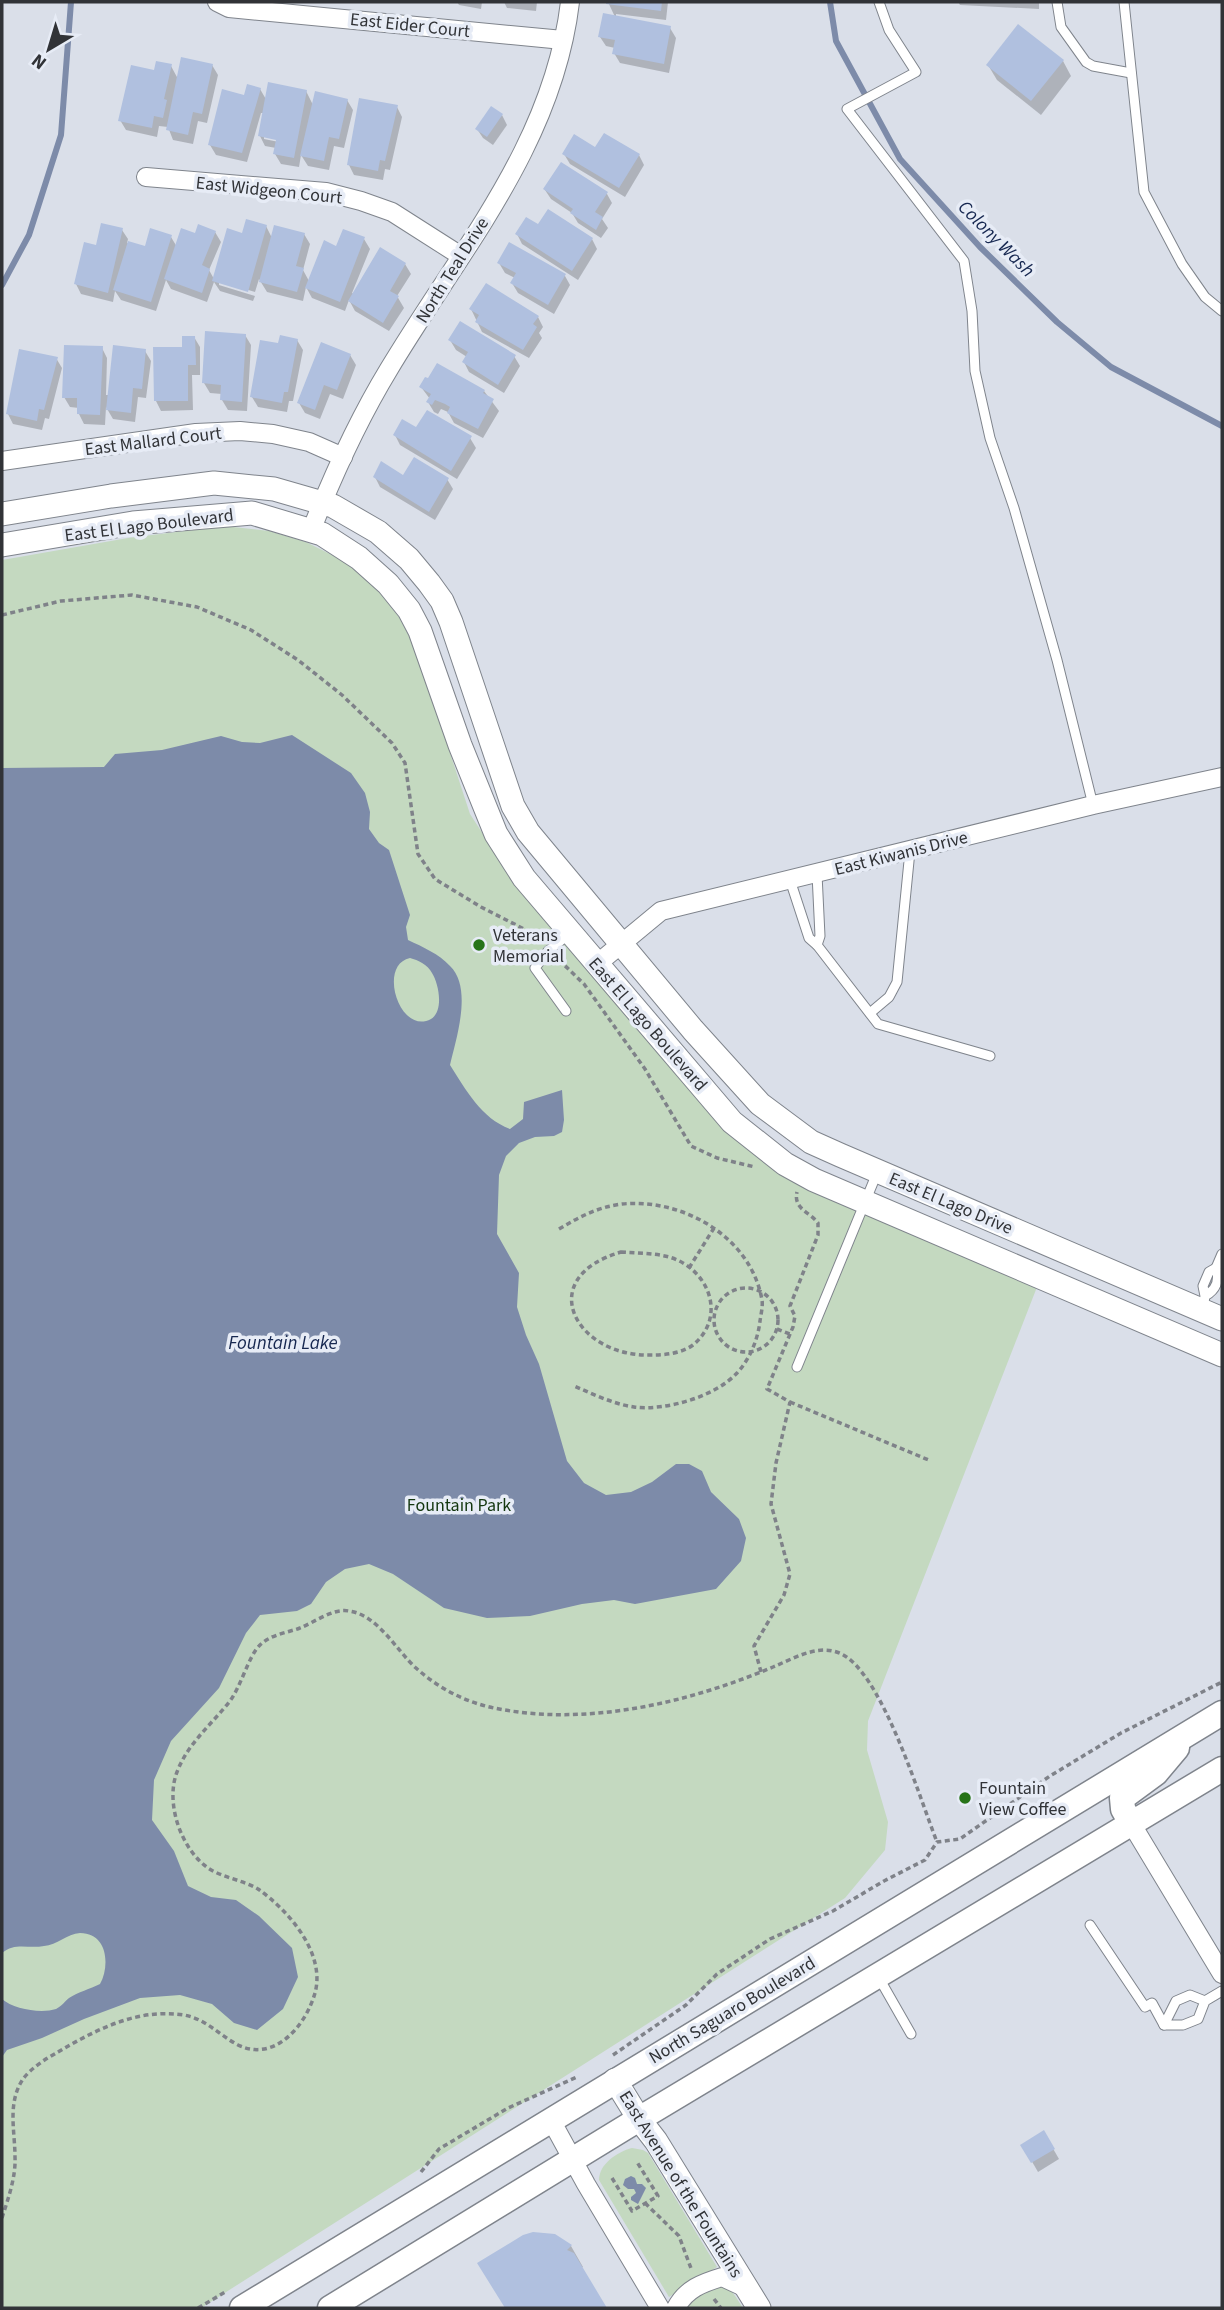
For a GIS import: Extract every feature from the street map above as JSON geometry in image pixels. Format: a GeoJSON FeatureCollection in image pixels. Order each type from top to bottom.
{"type":"FeatureCollection","features":[{"type":"Feature","properties":{"kind":"main road","name":"North Saguaro Boulevard"},"geometry":{"type":"LineString","coordinates":[[237,2298],[551,2120],[611,2069],[1222,1713]]}},
{"type":"Feature","properties":{"kind":"main road"},"geometry":{"type":"LineString","coordinates":[[1131,1823],[1123,1809],[1122,1798],[1156,1773],[1192,1732]]}},
{"type":"Feature","properties":{"kind":"main road"},"geometry":{"type":"LineString","coordinates":[[342,2305],[639,2119],[1222,1769]]}},
{"type":"Feature","properties":{"kind":"street","name":"East Eider Court"},"geometry":{"type":"LineString","coordinates":[[217,2],[229,8],[563,40]]}},
{"type":"Feature","properties":{"kind":"street","name":"North Teal Drive"},"geometry":{"type":"LineString","coordinates":[[311,531],[357,426],[389,369],[506,185],[533,136],[549,95],[570,2]]}},
{"type":"Feature","properties":{"kind":"street","name":"East Widgeon Court"},"geometry":{"type":"LineString","coordinates":[[146,177],[326,192],[392,212],[461,256]]}},
{"type":"Feature","properties":{"kind":"street","name":"East Mallard Court"},"geometry":{"type":"LineString","coordinates":[[2,461],[196,433],[240,430],[309,442],[343,457]]}},
{"type":"Feature","properties":{"kind":"street","name":"East El Lago Boulevard"},"geometry":{"type":"LineString","coordinates":[[2,514],[111,496],[214,484],[274,489],[333,506],[377,532],[409,559],[442,601],[513,806],[545,855],[760,1104],[811,1142],[878,1172]]}},
{"type":"Feature","properties":{"kind":"street","name":"East El Lago Boulevard"},"geometry":{"type":"LineString","coordinates":[[2,545],[133,523],[252,513],[322,534],[359,558],[388,584],[409,610],[420,631],[460,745],[496,834],[524,878],[732,1122],[785,1164],[814,1180],[1222,1355]]}},
{"type":"Feature","properties":{"kind":"street"},"geometry":{"type":"LineString","coordinates":[[420,631],[451,622]]}},
{"type":"Feature","properties":{"kind":"street","name":"East Kiwanis Drive"},"geometry":{"type":"LineString","coordinates":[[597,964],[661,911],[1093,805],[1222,777]]}},
{"type":"Feature","properties":{"kind":"street","name":"East El Lago Drive"},"geometry":{"type":"LineString","coordinates":[[878,1172],[1023,1235]]}},
{"type":"Feature","properties":{"kind":"street"},"geometry":{"type":"LineString","coordinates":[[1013,1264],[1023,1235],[1210,1309]]}},
{"type":"Feature","properties":{"kind":"street"},"geometry":{"type":"LineString","coordinates":[[1131,1823],[1222,1974]]}},
{"type":"Feature","properties":{"kind":"street","name":"East Avenue of the Fountains"},"geometry":{"type":"LineString","coordinates":[[611,2069],[639,2119],[656,2141],[753,2298]]}},
{"type":"Feature","properties":{"kind":"street"},"geometry":{"type":"LineString","coordinates":[[551,2120],[660,2308]]}},
{"type":"Feature","properties":{"kind":"street","name":"East Avenue of the Fountains"},"geometry":{"type":"LineString","coordinates":[[676,2308],[684,2295],[701,2284],[722,2277],[753,2298]]}},
{"type":"Feature","properties":{"kind":"lane"},"geometry":{"type":"LineString","coordinates":[[879,2],[889,30],[916,72],[847,109],[964,261],[972,311],[975,371],[990,438],[1014,508],[1057,660],[1093,805]]}},
{"type":"Feature","properties":{"kind":"lane"},"geometry":{"type":"LineString","coordinates":[[1057,2],[1061,27],[1086,62],[1093,66],[1131,73]]}},
{"type":"Feature","properties":{"kind":"lane"},"geometry":{"type":"LineString","coordinates":[[1124,2],[1144,192],[1182,264],[1205,297],[1222,311]]}},
{"type":"Feature","properties":{"kind":"lane"},"geometry":{"type":"LineString","coordinates":[[870,1013],[889,997],[897,982],[911,851]]}},
{"type":"Feature","properties":{"kind":"lane"},"geometry":{"type":"LineString","coordinates":[[817,874],[820,936],[817,945]]}},
{"type":"Feature","properties":{"kind":"lane"},"geometry":{"type":"LineString","coordinates":[[790,880],[809,938],[878,1024],[990,1056]]}},
{"type":"Feature","properties":{"kind":"lane"},"geometry":{"type":"LineString","coordinates":[[566,1011],[535,968],[548,951],[570,933]]}},
{"type":"Feature","properties":{"kind":"lane"},"geometry":{"type":"LineString","coordinates":[[797,1367],[878,1172]]}},
{"type":"Feature","properties":{"kind":"lane"},"geometry":{"type":"LineString","coordinates":[[1210,1309],[1213,1290],[1219,1277],[1216,1268],[1222,1254]]}},
{"type":"Feature","properties":{"kind":"lane"},"geometry":{"type":"LineString","coordinates":[[1090,1925],[1145,2007],[1152,2003],[1164,2025]]}},
{"type":"Feature","properties":{"kind":"lane"},"geometry":{"type":"LineString","coordinates":[[877,1976],[911,2034]]}},
{"type":"Feature","properties":{"kind":"lane"},"geometry":{"type":"LineString","coordinates":[[1164,2025],[1183,2025],[1198,2019],[1205,2001],[1222,1991]]}},
{"type":"Feature","properties":{"kind":"lane"},"geometry":{"type":"LineString","coordinates":[[1164,2025],[1176,2001],[1190,1995],[1205,2001]]}},
{"type":"Feature","properties":{"kind":"path"},"geometry":{"type":"LineString","coordinates":[[2,615],[61,601],[131,595],[197,607],[251,630],[298,660],[342,695],[392,743],[405,763],[418,854],[435,879],[526,930],[584,984],[645,1069],[691,1146],[717,1158],[761,1169]]}},
{"type":"Feature","properties":{"kind":"path"},"geometry":{"type":"LineString","coordinates":[[799,1188],[796,1199],[799,1206],[818,1223],[818,1235],[790,1306],[795,1316],[790,1334],[767,1389],[790,1402],[931,1461]]}},
{"type":"Feature","properties":{"kind":"path"},"geometry":{"type":"LineString","coordinates":[[559,1229],[589,1212],[622,1204],[657,1205],[691,1215],[725,1235],[748,1263],[762,1301],[758,1339],[737,1373],[706,1395],[671,1405],[635,1407],[574,1386]]}},
{"type":"Feature","properties":{"kind":"path"},"geometry":{"type":"LineString","coordinates":[[689,1268],[714,1228]]}},
{"type":"Feature","properties":{"kind":"path"},"geometry":{"type":"LineString","coordinates":[[689,1268],[672,1258],[647,1253],[621,1252],[604,1257],[589,1266],[577,1278],[572,1295],[573,1312],[581,1327],[593,1339],[608,1348],[642,1356],[677,1352],[692,1346],[703,1335],[712,1314],[721,1299],[739,1288],[758,1291],[770,1298],[776,1307],[777,1329],[772,1339],[764,1347],[750,1352],[733,1350],[725,1345],[714,1328],[712,1314],[708,1289],[689,1268]]}},
{"type":"Feature","properties":{"kind":"path"},"geometry":{"type":"LineString","coordinates":[[777,1329],[790,1334]]}},
{"type":"Feature","properties":{"kind":"path"},"geometry":{"type":"LineString","coordinates":[[761,1672],[754,1646],[784,1594],[790,1574],[771,1504],[776,1463],[790,1402]]}},
{"type":"Feature","properties":{"kind":"path"},"geometry":{"type":"LineString","coordinates":[[2,2218],[16,2160],[12,2134],[13,2103],[23,2079],[45,2060],[93,2031],[150,2014],[183,2015],[202,2020],[219,2034],[244,2048],[269,2048],[286,2040],[304,2019],[317,1989],[314,1962],[304,1937],[289,1916],[257,1889],[208,1868],[181,1834],[173,1801],[176,1774],[193,1743],[230,1700],[246,1675],[257,1648],[270,1638],[329,1614],[346,1609],[366,1616],[416,1669],[453,1695],[492,1708],[540,1714],[611,1712],[667,1702],[747,1679],[818,1649],[836,1651],[850,1659],[877,1695],[902,1749],[937,1842]]}},
{"type":"Feature","properties":{"kind":"path"},"geometry":{"type":"LineString","coordinates":[[611,2069],[686,2005],[717,1974],[770,1939],[833,1911],[925,1860],[937,1842],[960,1839],[1050,1776],[1121,1733],[1222,1682]]}},
{"type":"Feature","properties":{"kind":"path"},"geometry":{"type":"LineString","coordinates":[[418,2175],[439,2149],[508,2108],[584,2073]]}},
{"type":"Feature","properties":{"kind":"path"},"geometry":{"type":"LineString","coordinates":[[612,2178],[632,2211],[658,2196],[637,2162]]}},
{"type":"Feature","properties":{"kind":"path"},"geometry":{"type":"LineString","coordinates":[[645,2203],[679,2236],[691,2270],[721,2308]]}},
{"type":"Feature","properties":{"kind":"path"},"geometry":{"type":"LineString","coordinates":[[198,2308],[237,2298]]}},
{"type":"Feature","properties":{"kind":"green space","name":"Fountain Park"},"geometry":{"type":"Polygon","coordinates":[[[224,526],[269,531],[306,542],[346,562],[369,579],[399,617],[416,649],[470,814],[513,880],[749,1151],[781,1174],[1037,1287],[868,1721],[867,1750],[888,1822],[885,1850],[845,1898],[201,2308],[2,2308],[2,560],[128,538],[224,526]]]}},
{"type":"Feature","properties":{"kind":"green space"},"geometry":{"type":"Polygon","coordinates":[[[632,2148],[648,2153],[717,2267],[669,2297],[599,2180],[605,2164],[621,2152],[632,2148]]]}},
{"type":"Feature","properties":{"kind":"green space"},"geometry":{"type":"Polygon","coordinates":[[[712,2286],[728,2289],[743,2308],[684,2308],[688,2301],[712,2286]]]}},
{"type":"Feature","properties":{"kind":"water","name":"Fountain Lake"},"geometry":{"type":"Polygon","coordinates":[[[292,735],[351,773],[365,793],[370,812],[369,829],[379,843],[389,850],[410,915],[406,927],[408,940],[441,958],[457,976],[461,987],[461,1014],[450,1065],[482,1111],[510,1129],[523,1119],[524,1102],[562,1090],[562,1132],[519,1143],[506,1156],[499,1175],[497,1234],[519,1273],[517,1307],[539,1364],[567,1461],[584,1483],[606,1495],[631,1492],[652,1482],[676,1464],[689,1464],[702,1471],[711,1492],[739,1519],[746,1538],[741,1561],[716,1589],[635,1604],[614,1600],[530,1616],[487,1618],[444,1608],[393,1574],[369,1564],[345,1569],[326,1582],[311,1604],[297,1611],[260,1615],[246,1633],[219,1688],[171,1741],[154,1780],[152,1820],[174,1851],[188,1886],[211,1897],[236,1900],[259,1916],[292,1948],[298,1977],[283,2009],[257,2030],[234,2023],[212,2004],[180,1995],[140,1998],[7,2050],[2,2057],[2,1999],[28,2010],[56,2009],[73,1996],[100,1984],[105,1960],[101,1944],[96,1938],[80,1933],[49,1945],[17,1947],[2,1953],[2,768],[104,767],[115,754],[162,750],[221,736],[242,742],[260,743],[292,735]],[[410,958],[400,963],[395,973],[396,998],[410,1018],[420,1022],[431,1019],[438,1010],[437,984],[430,970],[410,958]]]}},
{"type":"Feature","properties":{"kind":"water"},"geometry":{"type":"Polygon","coordinates":[[[631,2176],[637,2184],[646,2188],[638,2204],[631,2200],[636,2193],[634,2189],[623,2185],[625,2179],[631,2176]]]}},
{"type":"Feature","properties":{"kind":"building"},"geometry":{"type":"Polygon","coordinates":[[[606,2],[662,2],[661,11],[606,2]]]}},
{"type":"Feature","properties":{"kind":"building"},"geometry":{"type":"Polygon","coordinates":[[[603,13],[671,26],[664,64],[612,54],[615,40],[598,37],[603,13]]]}},
{"type":"Feature","properties":{"kind":"building"},"geometry":{"type":"Polygon","coordinates":[[[1018,24],[1064,60],[1031,101],[986,65],[1018,24]]]}},
{"type":"Feature","properties":{"kind":"building"},"geometry":{"type":"Polygon","coordinates":[[[181,57],[213,64],[202,114],[193,112],[188,135],[166,130],[181,57]]]}},
{"type":"Feature","properties":{"kind":"building"},"geometry":{"type":"Polygon","coordinates":[[[156,61],[172,64],[164,99],[167,100],[163,118],[154,116],[152,128],[118,121],[131,65],[154,70],[156,61]]]}},
{"type":"Feature","properties":{"kind":"building"},"geometry":{"type":"Polygon","coordinates":[[[268,82],[307,90],[294,158],[273,154],[276,140],[258,136],[268,82]]]}},
{"type":"Feature","properties":{"kind":"building"},"geometry":{"type":"Polygon","coordinates":[[[247,84],[261,88],[242,153],[208,145],[222,89],[244,95],[247,84]]]}},
{"type":"Feature","properties":{"kind":"building"},"geometry":{"type":"Polygon","coordinates":[[[315,91],[348,99],[339,139],[329,137],[324,161],[300,156],[315,91]]]}},
{"type":"Feature","properties":{"kind":"building"},"geometry":{"type":"Polygon","coordinates":[[[359,98],[398,105],[385,161],[380,160],[378,171],[347,165],[359,98]]]}},
{"type":"Feature","properties":{"kind":"building"},"geometry":{"type":"Polygon","coordinates":[[[491,106],[503,114],[487,137],[475,129],[491,106]]]}},
{"type":"Feature","properties":{"kind":"building"},"geometry":{"type":"Polygon","coordinates":[[[604,133],[640,154],[619,188],[562,154],[574,134],[595,147],[604,133]]]}},
{"type":"Feature","properties":{"kind":"building"},"geometry":{"type":"Polygon","coordinates":[[[561,162],[608,192],[595,212],[603,217],[596,230],[570,213],[573,209],[543,189],[561,162]]]}},
{"type":"Feature","properties":{"kind":"building"},"geometry":{"type":"Polygon","coordinates":[[[548,209],[593,238],[572,271],[515,234],[526,217],[538,224],[548,209]]]}},
{"type":"Feature","properties":{"kind":"building"},"geometry":{"type":"Polygon","coordinates":[[[246,219],[267,225],[248,292],[212,281],[227,228],[242,233],[246,219]]]}},
{"type":"Feature","properties":{"kind":"building"},"geometry":{"type":"Polygon","coordinates":[[[101,223],[123,228],[108,293],[74,284],[84,242],[96,245],[101,223]]]}},
{"type":"Feature","properties":{"kind":"building"},"geometry":{"type":"Polygon","coordinates":[[[198,224],[216,231],[202,265],[210,269],[202,293],[164,279],[181,228],[195,233],[198,224]]]}},
{"type":"Feature","properties":{"kind":"building"},"geometry":{"type":"Polygon","coordinates":[[[274,225],[305,233],[296,266],[304,268],[297,292],[259,282],[274,225]]]}},
{"type":"Feature","properties":{"kind":"building"},"geometry":{"type":"Polygon","coordinates":[[[150,228],[172,235],[151,302],[113,290],[128,241],[145,246],[150,228]]]}},
{"type":"Feature","properties":{"kind":"building"},"geometry":{"type":"Polygon","coordinates":[[[343,229],[365,237],[340,302],[305,288],[324,240],[336,246],[343,229]]]}},
{"type":"Feature","properties":{"kind":"building"},"geometry":{"type":"Polygon","coordinates":[[[509,242],[566,274],[548,305],[510,283],[516,273],[497,263],[509,242]]]}},
{"type":"Feature","properties":{"kind":"building"},"geometry":{"type":"Polygon","coordinates":[[[380,247],[406,263],[390,291],[399,296],[383,323],[348,301],[380,247]]]}},
{"type":"Feature","properties":{"kind":"building"},"geometry":{"type":"Polygon","coordinates":[[[486,283],[539,316],[533,324],[537,327],[523,350],[475,322],[479,315],[469,309],[486,283]]]}},
{"type":"Feature","properties":{"kind":"building"},"geometry":{"type":"Polygon","coordinates":[[[460,321],[516,355],[498,385],[462,362],[468,352],[448,340],[460,321]]]}},
{"type":"Feature","properties":{"kind":"building"},"geometry":{"type":"Polygon","coordinates":[[[205,331],[246,334],[242,402],[220,400],[221,385],[202,383],[205,331]]]}},
{"type":"Feature","properties":{"kind":"building"},"geometry":{"type":"Polygon","coordinates":[[[280,335],[298,339],[288,392],[284,392],[282,403],[250,397],[260,340],[278,343],[280,335]]]}},
{"type":"Feature","properties":{"kind":"building"},"geometry":{"type":"Polygon","coordinates":[[[182,336],[195,336],[196,365],[188,365],[188,401],[154,401],[153,347],[182,347],[182,336]]]}},
{"type":"Feature","properties":{"kind":"building"},"geometry":{"type":"Polygon","coordinates":[[[321,342],[351,354],[337,390],[324,385],[315,410],[297,403],[321,342]]]}},
{"type":"Feature","properties":{"kind":"building"},"geometry":{"type":"Polygon","coordinates":[[[64,345],[103,346],[100,415],[77,414],[77,398],[62,398],[64,345]]]}},
{"type":"Feature","properties":{"kind":"building"},"geometry":{"type":"Polygon","coordinates":[[[113,345],[146,349],[142,389],[133,388],[131,413],[106,410],[113,345]]]}},
{"type":"Feature","properties":{"kind":"building"},"geometry":{"type":"Polygon","coordinates":[[[19,349],[58,357],[44,410],[39,409],[37,421],[6,414],[19,349]]]}},
{"type":"Feature","properties":{"kind":"building"},"geometry":{"type":"Polygon","coordinates":[[[437,363],[485,390],[483,393],[494,399],[478,429],[447,413],[450,407],[445,404],[435,400],[432,405],[426,402],[431,394],[419,387],[437,363]]]}},
{"type":"Feature","properties":{"kind":"building"},"geometry":{"type":"Polygon","coordinates":[[[427,410],[472,436],[451,471],[393,435],[402,419],[416,427],[427,410]]]}},
{"type":"Feature","properties":{"kind":"building"},"geometry":{"type":"Polygon","coordinates":[[[414,457],[449,478],[429,512],[373,477],[381,461],[403,475],[414,457]]]}},
{"type":"Feature","properties":{"kind":"building"},"geometry":{"type":"Polygon","coordinates":[[[1044,2130],[1055,2149],[1031,2163],[1020,2145],[1044,2130]]]}},
{"type":"Feature","properties":{"kind":"building"},"geometry":{"type":"Polygon","coordinates":[[[533,2232],[555,2234],[572,2245],[567,2250],[574,2253],[607,2308],[505,2308],[477,2263],[523,2235],[533,2232]]]}},
{"type":"Feature","properties":{"kind":"waterway"},"geometry":{"type":"LineString","coordinates":[[2,285],[29,235],[61,135],[71,2]]}},
{"type":"Feature","properties":{"kind":"waterway","name":"Colony Wash"},"geometry":{"type":"LineString","coordinates":[[830,2],[836,41],[900,159],[980,247],[1057,322],[1111,367],[1222,426]]}},
{"type":"Feature","properties":{"kind":"place","name":"Veterans Memorial"},"geometry":{"type":"Point","coordinates":[479,945]}},
{"type":"Feature","properties":{"kind":"place","name":"Fountain View Coffee"},"geometry":{"type":"Point","coordinates":[965,1798]}}]}
